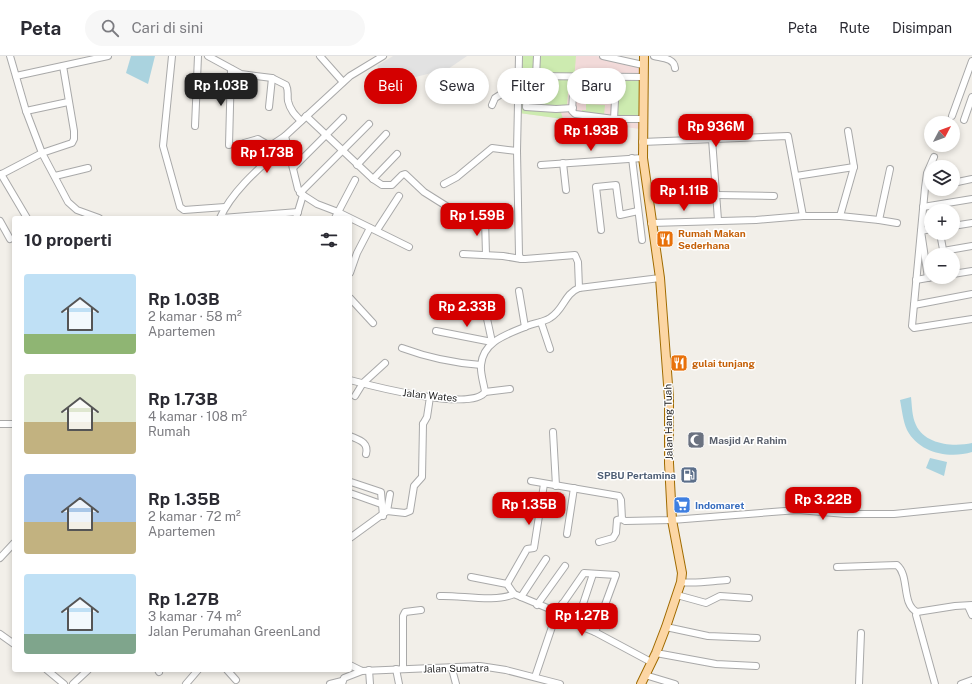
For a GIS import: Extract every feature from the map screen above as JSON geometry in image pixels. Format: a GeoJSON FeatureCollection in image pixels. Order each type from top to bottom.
{"type":"FeatureCollection","features":[{"type":"Feature","properties":{"kind":"main road","name":"Jalan Hang Tuah"},"geometry":{"type":"LineString","coordinates":[[641,684],[656,653],[666,627],[681,582],[682,573],[672,520],[669,463],[669,398],[660,278],[643,158],[642,119],[644,56]]}},
{"type":"Feature","properties":{"kind":"street"},"geometry":{"type":"LineString","coordinates":[[10,56],[26,111],[42,153],[71,206],[77,210],[94,216]]}},
{"type":"Feature","properties":{"kind":"street"},"geometry":{"type":"LineString","coordinates":[[16,76],[108,56]]}},
{"type":"Feature","properties":{"kind":"street"},"geometry":{"type":"LineString","coordinates":[[172,56],[163,146],[180,207],[184,210],[225,207]]}},
{"type":"Feature","properties":{"kind":"street"},"geometry":{"type":"LineString","coordinates":[[195,126],[198,56]]}},
{"type":"Feature","properties":{"kind":"street"},"geometry":{"type":"LineString","coordinates":[[208,56],[241,74],[272,78],[286,85],[289,92],[287,100],[292,111],[301,121]]}},
{"type":"Feature","properties":{"kind":"street"},"geometry":{"type":"LineString","coordinates":[[320,56],[343,82]]}},
{"type":"Feature","properties":{"kind":"street"},"geometry":{"type":"LineString","coordinates":[[244,143],[258,139],[270,146],[285,136],[343,82],[383,56]]}},
{"type":"Feature","properties":{"kind":"street"},"geometry":{"type":"LineString","coordinates":[[518,68],[519,56]]}},
{"type":"Feature","properties":{"kind":"street"},"geometry":{"type":"LineString","coordinates":[[536,68],[537,56]]}},
{"type":"Feature","properties":{"kind":"street"},"geometry":{"type":"LineString","coordinates":[[603,56],[643,65]]}},
{"type":"Feature","properties":{"kind":"street"},"geometry":{"type":"LineString","coordinates":[[654,56],[670,60],[673,62],[675,68]]}},
{"type":"Feature","properties":{"kind":"street"},"geometry":{"type":"LineString","coordinates":[[952,116],[972,61]]}},
{"type":"Feature","properties":{"kind":"street"},"geometry":{"type":"LineString","coordinates":[[26,216],[0,174],[42,153],[72,143],[74,139],[63,66]]}},
{"type":"Feature","properties":{"kind":"street"},"geometry":{"type":"LineString","coordinates":[[229,145],[231,69]]}},
{"type":"Feature","properties":{"kind":"street"},"geometry":{"type":"LineString","coordinates":[[626,77],[643,77]]}},
{"type":"Feature","properties":{"kind":"street"},"geometry":{"type":"LineString","coordinates":[[269,107],[272,78]]}},
{"type":"Feature","properties":{"kind":"street"},"geometry":{"type":"LineString","coordinates":[[492,105],[497,97]]}},
{"type":"Feature","properties":{"kind":"street"},"geometry":{"type":"LineString","coordinates":[[964,120],[972,97]]}},
{"type":"Feature","properties":{"kind":"street"},"geometry":{"type":"LineString","coordinates":[[26,111],[68,102]]}},
{"type":"Feature","properties":{"kind":"street"},"geometry":{"type":"LineString","coordinates":[[518,104],[517,151],[519,255],[521,259]]}},
{"type":"Feature","properties":{"kind":"street"},"geometry":{"type":"LineString","coordinates":[[526,104],[526,107],[556,109],[573,108]]}},
{"type":"Feature","properties":{"kind":"street"},"geometry":{"type":"LineString","coordinates":[[573,104],[574,114],[614,119],[642,119]]}},
{"type":"Feature","properties":{"kind":"street"},"geometry":{"type":"LineString","coordinates":[[614,104],[614,119]]}},
{"type":"Feature","properties":{"kind":"street"},"geometry":{"type":"LineString","coordinates":[[306,116],[341,150],[373,179],[382,185],[390,186],[405,174],[424,192],[451,209]]}},
{"type":"Feature","properties":{"kind":"street"},"geometry":{"type":"LineString","coordinates":[[293,168],[342,118]]}},
{"type":"Feature","properties":{"kind":"street"},"geometry":{"type":"LineString","coordinates":[[301,194],[341,150],[369,124]]}},
{"type":"Feature","properties":{"kind":"street"},"geometry":{"type":"LineString","coordinates":[[840,216],[854,167],[848,131]]}},
{"type":"Feature","properties":{"kind":"street"},"geometry":{"type":"LineString","coordinates":[[357,164],[386,134]]}},
{"type":"Feature","properties":{"kind":"street"},"geometry":{"type":"LineString","coordinates":[[272,216],[297,215],[301,194],[285,136]]}},
{"type":"Feature","properties":{"kind":"street"},"geometry":{"type":"LineString","coordinates":[[642,142],[788,136],[803,216]]}},
{"type":"Feature","properties":{"kind":"street"},"geometry":{"type":"LineString","coordinates":[[712,139],[718,220]]}},
{"type":"Feature","properties":{"kind":"street"},"geometry":{"type":"LineString","coordinates":[[222,216],[225,207],[263,164],[286,144]]}},
{"type":"Feature","properties":{"kind":"street"},"geometry":{"type":"LineString","coordinates":[[444,184],[457,177],[492,148],[517,151]]}},
{"type":"Feature","properties":{"kind":"street"},"geometry":{"type":"LineString","coordinates":[[373,179],[397,154]]}},
{"type":"Feature","properties":{"kind":"street"},"geometry":{"type":"LineString","coordinates":[[632,158],[642,240]]}},
{"type":"Feature","properties":{"kind":"street"},"geometry":{"type":"LineString","coordinates":[[541,165],[643,158]]}},
{"type":"Feature","properties":{"kind":"street"},"geometry":{"type":"LineString","coordinates":[[563,163],[566,190]]}},
{"type":"Feature","properties":{"kind":"street"},"geometry":{"type":"LineString","coordinates":[[796,176],[854,167]]}},
{"type":"Feature","properties":{"kind":"street"},"geometry":{"type":"LineString","coordinates":[[55,176],[88,168]]}},
{"type":"Feature","properties":{"kind":"street"},"geometry":{"type":"LineString","coordinates":[[879,220],[890,169]]}},
{"type":"Feature","properties":{"kind":"street"},"geometry":{"type":"LineString","coordinates":[[960,182],[972,179]]}},
{"type":"Feature","properties":{"kind":"street"},"geometry":{"type":"LineString","coordinates":[[336,216],[355,180]]}},
{"type":"Feature","properties":{"kind":"street"},"geometry":{"type":"LineString","coordinates":[[601,230],[596,187],[616,185],[620,214],[638,211]]}},
{"type":"Feature","properties":{"kind":"street"},"geometry":{"type":"LineString","coordinates":[[301,194],[317,204],[346,216]]}},
{"type":"Feature","properties":{"kind":"street"},"geometry":{"type":"LineString","coordinates":[[716,195],[774,196]]}},
{"type":"Feature","properties":{"kind":"street"},"geometry":{"type":"LineString","coordinates":[[352,267],[357,253],[399,196]]}},
{"type":"Feature","properties":{"kind":"street"},"geometry":{"type":"LineString","coordinates":[[926,196],[923,207],[912,326],[914,328],[972,319]]}},
{"type":"Feature","properties":{"kind":"street"},"geometry":{"type":"LineString","coordinates":[[923,207],[972,199]]}},
{"type":"Feature","properties":{"kind":"street"},"geometry":{"type":"LineString","coordinates":[[651,223],[756,220],[803,216],[840,216],[897,223]]}},
{"type":"Feature","properties":{"kind":"street"},"geometry":{"type":"LineString","coordinates":[[352,219],[409,247]]}},
{"type":"Feature","properties":{"kind":"street"},"geometry":{"type":"LineString","coordinates":[[486,219],[486,255]]}},
{"type":"Feature","properties":{"kind":"street"},"geometry":{"type":"LineString","coordinates":[[0,221],[10,239]]}},
{"type":"Feature","properties":{"kind":"street"},"geometry":{"type":"LineString","coordinates":[[960,225],[972,223]]}},
{"type":"Feature","properties":{"kind":"street"},"geometry":{"type":"LineString","coordinates":[[921,231],[924,248]]}},
{"type":"Feature","properties":{"kind":"street"},"geometry":{"type":"LineString","coordinates":[[960,249],[972,246]]}},
{"type":"Feature","properties":{"kind":"street"},"geometry":{"type":"LineString","coordinates":[[352,251],[357,253]]}},
{"type":"Feature","properties":{"kind":"street"},"geometry":{"type":"LineString","coordinates":[[462,254],[521,259],[574,255],[578,262],[579,288]]}},
{"type":"Feature","properties":{"kind":"street"},"geometry":{"type":"LineString","coordinates":[[960,273],[972,272]]}},
{"type":"Feature","properties":{"kind":"street"},"geometry":{"type":"LineString","coordinates":[[485,392],[481,365],[485,350],[492,342],[553,316],[570,293],[579,288],[660,278]]}},
{"type":"Feature","properties":{"kind":"street"},"geometry":{"type":"LineString","coordinates":[[916,280],[924,278]]}},
{"type":"Feature","properties":{"kind":"street"},"geometry":{"type":"LineString","coordinates":[[519,291],[525,327]]}},
{"type":"Feature","properties":{"kind":"street"},"geometry":{"type":"LineString","coordinates":[[914,305],[972,294]]}},
{"type":"Feature","properties":{"kind":"street"},"geometry":{"type":"LineString","coordinates":[[352,300],[373,323]]}},
{"type":"Feature","properties":{"kind":"street"},"geometry":{"type":"LineString","coordinates":[[486,314],[492,342]]}},
{"type":"Feature","properties":{"kind":"street"},"geometry":{"type":"LineString","coordinates":[[541,322],[550,349]]}},
{"type":"Feature","properties":{"kind":"street"},"geometry":{"type":"LineString","coordinates":[[436,331],[492,342]]}},
{"type":"Feature","properties":{"kind":"street"},"geometry":{"type":"LineString","coordinates":[[402,348],[426,357],[445,361],[481,365]]}},
{"type":"Feature","properties":{"kind":"street"},"geometry":{"type":"LineString","coordinates":[[355,396],[362,383],[385,363]]}},
{"type":"Feature","properties":{"kind":"street","name":"Jalan Wates"},"geometry":{"type":"LineString","coordinates":[[352,380],[430,398],[463,399],[480,397],[485,392],[510,389]]}},
{"type":"Feature","properties":{"kind":"street"},"geometry":{"type":"LineString","coordinates":[[352,537],[385,514],[407,513],[411,510],[414,486],[422,477],[421,423],[427,417],[430,398]]}},
{"type":"Feature","properties":{"kind":"street"},"geometry":{"type":"LineString","coordinates":[[0,424],[12,424]]}},
{"type":"Feature","properties":{"kind":"street"},"geometry":{"type":"LineString","coordinates":[[553,432],[556,486]]}},
{"type":"Feature","properties":{"kind":"street"},"geometry":{"type":"LineString","coordinates":[[352,437],[366,444],[366,454]]}},
{"type":"Feature","properties":{"kind":"street"},"geometry":{"type":"LineString","coordinates":[[352,482],[381,492],[381,504],[385,514]]}},
{"type":"Feature","properties":{"kind":"street"},"geometry":{"type":"LineString","coordinates":[[531,482],[619,496],[621,500],[622,520]]}},
{"type":"Feature","properties":{"kind":"street"},"geometry":{"type":"LineString","coordinates":[[507,584],[527,549],[534,548],[544,484]]}},
{"type":"Feature","properties":{"kind":"street"},"geometry":{"type":"LineString","coordinates":[[567,534],[574,488]]}},
{"type":"Feature","properties":{"kind":"street"},"geometry":{"type":"LineString","coordinates":[[352,494],[381,504]]}},
{"type":"Feature","properties":{"kind":"street"},"geometry":{"type":"LineString","coordinates":[[385,514],[390,494]]}},
{"type":"Feature","properties":{"kind":"street"},"geometry":{"type":"LineString","coordinates":[[599,542],[613,538],[616,533],[617,520],[672,520],[798,510],[846,514],[894,514],[972,506]]}},
{"type":"Feature","properties":{"kind":"street"},"geometry":{"type":"LineString","coordinates":[[0,558],[12,545]]}},
{"type":"Feature","properties":{"kind":"street"},"geometry":{"type":"LineString","coordinates":[[521,597],[546,559]]}},
{"type":"Feature","properties":{"kind":"street"},"geometry":{"type":"LineString","coordinates":[[837,567],[897,565],[903,572],[910,604],[917,612],[916,614],[923,644],[935,684]]}},
{"type":"Feature","properties":{"kind":"street"},"geometry":{"type":"LineString","coordinates":[[537,605],[565,566]]}},
{"type":"Feature","properties":{"kind":"street"},"geometry":{"type":"LineString","coordinates":[[535,677],[557,612],[584,573],[624,575]]}},
{"type":"Feature","properties":{"kind":"street"},"geometry":{"type":"LineString","coordinates":[[594,574],[580,613],[580,626],[595,632],[651,662]]}},
{"type":"Feature","properties":{"kind":"street"},"geometry":{"type":"LineString","coordinates":[[595,632],[616,575]]}},
{"type":"Feature","properties":{"kind":"street"},"geometry":{"type":"LineString","coordinates":[[471,577],[507,584],[514,594],[537,605],[557,612]]}},
{"type":"Feature","properties":{"kind":"street"},"geometry":{"type":"LineString","coordinates":[[681,582],[692,583],[698,581],[727,580]]}},
{"type":"Feature","properties":{"kind":"street"},"geometry":{"type":"LineString","coordinates":[[440,596],[497,598],[507,597],[514,594]]}},
{"type":"Feature","properties":{"kind":"street"},"geometry":{"type":"LineString","coordinates":[[677,595],[706,603],[720,596],[750,598]]}},
{"type":"Feature","properties":{"kind":"street"},"geometry":{"type":"LineString","coordinates":[[562,604],[580,613]]}},
{"type":"Feature","properties":{"kind":"street"},"geometry":{"type":"LineString","coordinates":[[917,612],[955,606],[970,606],[972,615]]}},
{"type":"Feature","properties":{"kind":"street"},"geometry":{"type":"LineString","coordinates":[[403,669],[403,616],[405,612],[421,610]]}},
{"type":"Feature","properties":{"kind":"street"},"geometry":{"type":"LineString","coordinates":[[666,627],[708,636],[757,638]]}},
{"type":"Feature","properties":{"kind":"street"},"geometry":{"type":"LineString","coordinates":[[859,684],[861,633]]}},
{"type":"Feature","properties":{"kind":"street"},"geometry":{"type":"LineString","coordinates":[[0,634],[12,643]]}},
{"type":"Feature","properties":{"kind":"street"},"geometry":{"type":"LineString","coordinates":[[656,653],[716,664],[756,666]]}},
{"type":"Feature","properties":{"kind":"street","name":"Jalan Sumatra"},"geometry":{"type":"LineString","coordinates":[[352,667],[362,670],[369,670],[452,669],[480,666],[535,677],[544,682],[560,684]]}},
{"type":"Feature","properties":{"kind":"street"},"geometry":{"type":"LineString","coordinates":[[396,669],[399,684]]}},
{"type":"Feature","properties":{"kind":"street"},"geometry":{"type":"LineString","coordinates":[[452,669],[456,684]]}},
{"type":"Feature","properties":{"kind":"street"},"geometry":{"type":"LineString","coordinates":[[330,684],[342,683],[346,677],[362,670]]}},
{"type":"Feature","properties":{"kind":"street"},"geometry":{"type":"LineString","coordinates":[[369,670],[370,684]]}},
{"type":"Feature","properties":{"kind":"street"},"geometry":{"type":"LineString","coordinates":[[49,672],[64,684]]}},
{"type":"Feature","properties":{"kind":"street"},"geometry":{"type":"LineString","coordinates":[[73,684],[86,672]]}},
{"type":"Feature","properties":{"kind":"street"},"geometry":{"type":"LineString","coordinates":[[186,684],[196,672]]}},
{"type":"Feature","properties":{"kind":"street"},"geometry":{"type":"LineString","coordinates":[[229,672],[236,680]]}},
{"type":"Feature","properties":{"kind":"street"},"geometry":{"type":"LineString","coordinates":[[645,675],[675,684]]}},
{"type":"Feature","properties":{"kind":"street"},"geometry":{"type":"LineString","coordinates":[[961,684],[972,680]]}},
{"type":"Feature","properties":{"kind":"shaded area"},"geometry":{"type":"Polygon","coordinates":[[[393,56],[467,56],[449,68],[425,68],[425,75],[417,77],[417,68],[379,68],[377,66],[393,56]]]}},
{"type":"Feature","properties":{"kind":"shaded area"},"geometry":{"type":"Polygon","coordinates":[[[520,56],[597,56],[642,66],[640,129],[519,113],[519,104],[559,104],[559,68],[520,68],[520,56]]]}},
{"type":"Feature","properties":{"kind":"green space"},"geometry":{"type":"Polygon","coordinates":[[[520,56],[576,56],[575,68],[567,68],[567,106],[560,109],[563,119],[519,113],[519,104],[559,104],[559,68],[520,68],[520,56]]]}},
{"type":"Feature","properties":{"kind":"green space"},"geometry":{"type":"Polygon","coordinates":[[[626,77],[641,77],[640,119],[614,119],[614,104],[626,104],[626,77]]]}},
{"type":"Feature","properties":{"kind":"green space"},"geometry":{"type":"Polygon","coordinates":[[[586,104],[605,105],[604,115],[582,114],[582,110],[586,110],[586,104]]]}},
{"type":"Feature","properties":{"kind":"water"},"geometry":{"type":"Polygon","coordinates":[[[131,56],[155,56],[148,84],[126,73],[131,56]]]}},
{"type":"Feature","properties":{"kind":"water"},"geometry":{"type":"Polygon","coordinates":[[[911,397],[914,419],[920,432],[933,441],[941,443],[957,445],[972,443],[972,452],[954,455],[935,452],[927,449],[912,438],[907,430],[900,400],[911,397]]]}},
{"type":"Feature","properties":{"kind":"water"},"geometry":{"type":"Polygon","coordinates":[[[930,458],[947,462],[944,476],[926,468],[930,458]]]}},
{"type":"Feature","properties":{"kind":"place","name":"Rumah Makan Sederhana"},"geometry":{"type":"Point","coordinates":[665,239]}},
{"type":"Feature","properties":{"kind":"place","name":"gulai tunjang"},"geometry":{"type":"Point","coordinates":[679,363]}},
{"type":"Feature","properties":{"kind":"place","name":"Masjid Ar Rahim"},"geometry":{"type":"Point","coordinates":[696,440]}},
{"type":"Feature","properties":{"kind":"place","name":"SPBU Pertamina"},"geometry":{"type":"Point","coordinates":[689,475]}},
{"type":"Feature","properties":{"kind":"place","name":"Indomaret"},"geometry":{"type":"Point","coordinates":[682,505]}}]}
